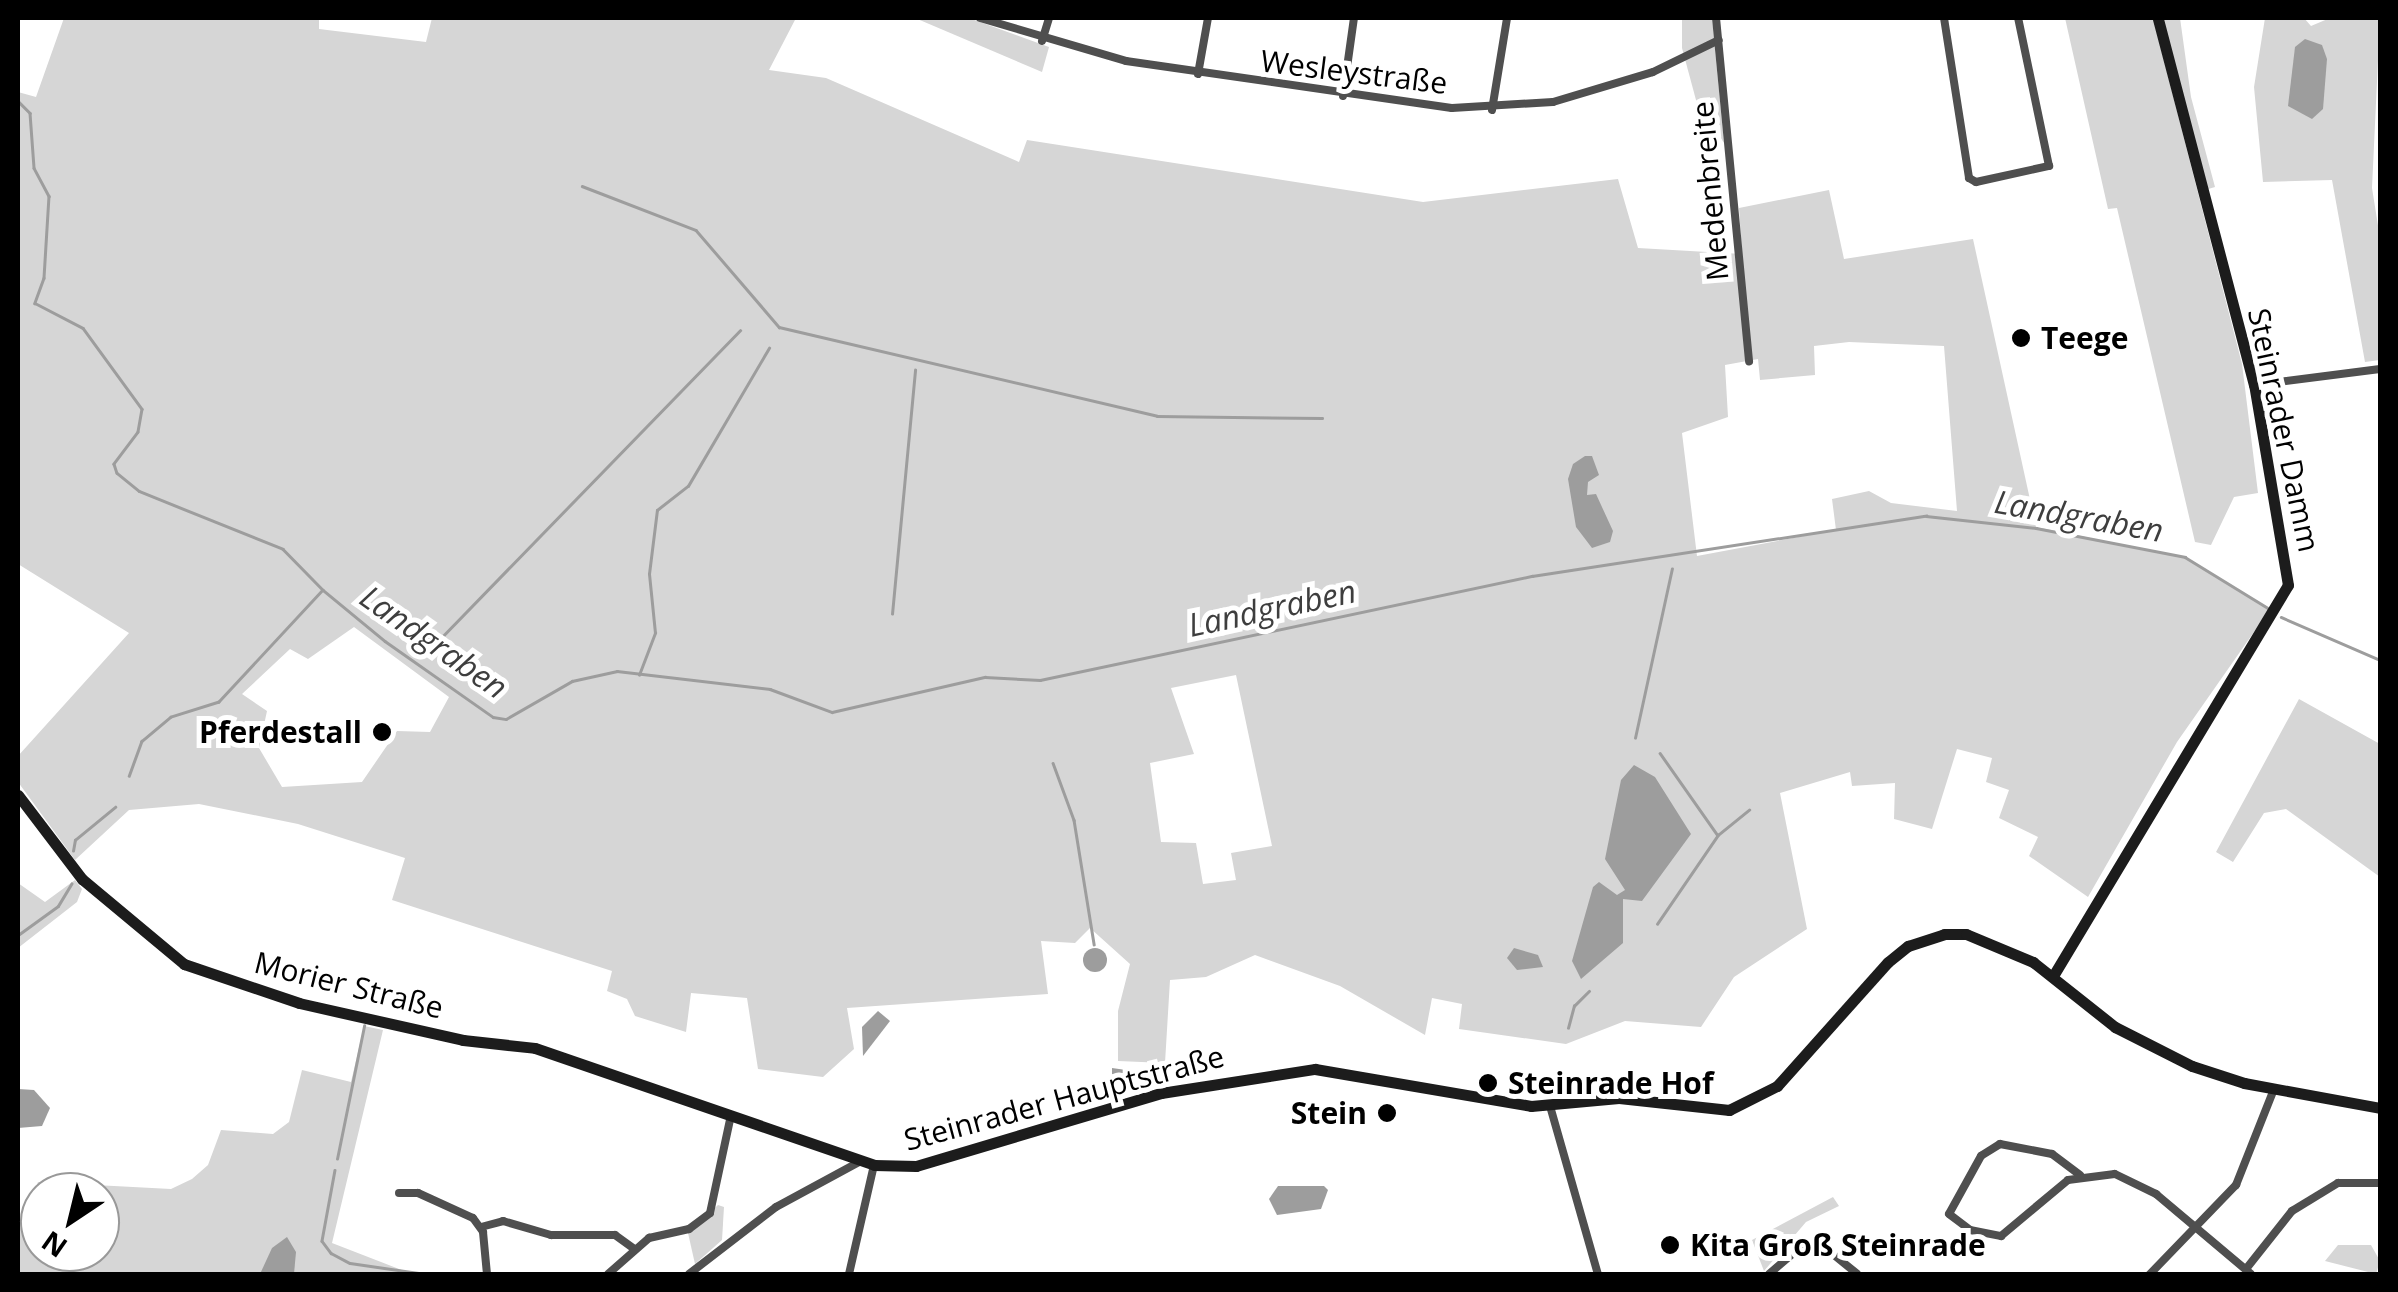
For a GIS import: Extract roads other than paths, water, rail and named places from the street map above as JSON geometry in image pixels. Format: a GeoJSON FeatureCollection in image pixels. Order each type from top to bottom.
{"type":"FeatureCollection","features":[{"type":"Feature","properties":{"kind":"main road","name":"Steinrader Damm"},"geometry":{"type":"LineString","coordinates":[[2053,976],[2160,790],[2284,599],[2287,567],[2254,385],[2158,18]]}},
{"type":"Feature","properties":{"kind":"main road","name":"Morier Straße"},"geometry":{"type":"LineString","coordinates":[[18,795],[82,878],[184,964],[312,1006],[463,1040],[534,1048],[730,1120]]}},
{"type":"Feature","properties":{"kind":"main road","name":"Steinrader Hauptstraße"},"geometry":{"type":"LineString","coordinates":[[730,1120],[874,1166],[916,1166],[1161,1094],[1273,1072],[1376,1076],[1550,1106],[1619,1098],[1729,1110],[1778,1086],[1888,962],[1926,937],[1966,934],[2053,976],[2115,1027],[2192,1066],[2274,1089],[2380,1108]]}},
{"type":"Feature","properties":{"kind":"street","name":"Wesleystraße"},"geometry":{"type":"LineString","coordinates":[[980,18],[1042,41],[1198,74],[1343,96],[1492,110],[1592,91],[1665,68],[1719,40]]}},
{"type":"Feature","properties":{"kind":"street"},"geometry":{"type":"LineString","coordinates":[[1042,41],[1049,18]]}},
{"type":"Feature","properties":{"kind":"street"},"geometry":{"type":"LineString","coordinates":[[1198,74],[1208,18]]}},
{"type":"Feature","properties":{"kind":"street"},"geometry":{"type":"LineString","coordinates":[[1343,96],[1354,18]]}},
{"type":"Feature","properties":{"kind":"street"},"geometry":{"type":"LineString","coordinates":[[1492,110],[1508,18]]}},
{"type":"Feature","properties":{"kind":"street","name":"Medenbreite"},"geometry":{"type":"LineString","coordinates":[[1716,18],[1749,361]]}},
{"type":"Feature","properties":{"kind":"street"},"geometry":{"type":"LineString","coordinates":[[1944,18],[1970,178],[1976,182],[2050,166],[2018,18]]}},
{"type":"Feature","properties":{"kind":"street"},"geometry":{"type":"LineString","coordinates":[[2254,385],[2380,368]]}},
{"type":"Feature","properties":{"kind":"street"},"geometry":{"type":"LineString","coordinates":[[2150,1274],[2236,1186],[2274,1089]]}},
{"type":"Feature","properties":{"kind":"street"},"geometry":{"type":"LineString","coordinates":[[1550,1106],[1598,1274]]}},
{"type":"Feature","properties":{"kind":"street"},"geometry":{"type":"LineString","coordinates":[[608,1274],[655,1235],[694,1227],[710,1212],[730,1120]]}},
{"type":"Feature","properties":{"kind":"street"},"geometry":{"type":"LineString","coordinates":[[2080,1175],[2052,1154],[2000,1144],[1981,1156],[1949,1214],[1970,1230],[2004,1236],[2057,1186],[2080,1175],[2110,1173],[2136,1182],[2248,1272],[2292,1211],[2338,1183],[2380,1183]]}},
{"type":"Feature","properties":{"kind":"street"},"geometry":{"type":"LineString","coordinates":[[688,1274],[776,1207],[859,1162]]}},
{"type":"Feature","properties":{"kind":"street"},"geometry":{"type":"LineString","coordinates":[[849,1274],[874,1166]]}},
{"type":"Feature","properties":{"kind":"street"},"geometry":{"type":"LineString","coordinates":[[398,1193],[455,1207],[481,1228],[487,1274]]}},
{"type":"Feature","properties":{"kind":"street"},"geometry":{"type":"LineString","coordinates":[[481,1228],[503,1221],[551,1235],[616,1235],[634,1249]]}},
{"type":"Feature","properties":{"kind":"street"},"geometry":{"type":"LineString","coordinates":[[1769,1274],[1803,1244],[1829,1250],[1857,1274]]}},
{"type":"Feature","properties":{"kind":"waterway","name":"Landgraben"},"geometry":{"type":"LineString","coordinates":[[18,101],[30,113],[34,168],[49,196],[44,278],[35,303],[83,328],[142,409],[138,432],[114,464],[117,473],[139,491],[283,549],[323,590],[219,702],[171,717],[142,741],[129,776]]}},
{"type":"Feature","properties":{"kind":"waterway"},"geometry":{"type":"LineString","coordinates":[[582,186],[696,230],[779,327],[1157,416],[1322,418]]}},
{"type":"Feature","properties":{"kind":"waterway"},"geometry":{"type":"LineString","coordinates":[[436,643],[740,330]]}},
{"type":"Feature","properties":{"kind":"waterway"},"geometry":{"type":"LineString","coordinates":[[639,675],[655,633],[649,574],[657,510],[688,486],[769,348]]}},
{"type":"Feature","properties":{"kind":"waterway"},"geometry":{"type":"LineString","coordinates":[[892,614],[915,370]]}},
{"type":"Feature","properties":{"kind":"waterway","name":"Landgraben"},"geometry":{"type":"LineString","coordinates":[[323,590],[385,641],[493,717],[506,719],[572,681],[617,671],[770,689],[832,712],[985,677],[1040,680],[1532,576],[1926,516],[2036,528],[2185,557],[2268,608]]}},
{"type":"Feature","properties":{"kind":"waterway"},"geometry":{"type":"LineString","coordinates":[[1635,738],[1672,569]]}},
{"type":"Feature","properties":{"kind":"waterway","name":"Landgraben"},"geometry":{"type":"LineString","coordinates":[[2281,617],[2380,660]]}},
{"type":"Feature","properties":{"kind":"waterway"},"geometry":{"type":"LineString","coordinates":[[1660,753],[1717,834]]}},
{"type":"Feature","properties":{"kind":"waterway"},"geometry":{"type":"LineString","coordinates":[[1053,763],[1074,820],[1094,944]]}},
{"type":"Feature","properties":{"kind":"waterway"},"geometry":{"type":"LineString","coordinates":[[73,851],[75,840],[115,807]]}},
{"type":"Feature","properties":{"kind":"waterway"},"geometry":{"type":"LineString","coordinates":[[1657,924],[1718,835],[1749,810]]}},
{"type":"Feature","properties":{"kind":"waterway"},"geometry":{"type":"LineString","coordinates":[[18,935],[58,906],[71,884]]}},
{"type":"Feature","properties":{"kind":"waterway"},"geometry":{"type":"LineString","coordinates":[[1568,1028],[1574,1006],[1589,991]]}},
{"type":"Feature","properties":{"kind":"waterway"},"geometry":{"type":"LineString","coordinates":[[337,1159],[364,1026]]}},
{"type":"Feature","properties":{"kind":"waterway"},"geometry":{"type":"LineString","coordinates":[[335,1170],[322,1241],[331,1253],[350,1263],[425,1274]]}},
{"type":"Feature","properties":{"kind":"place","name":"Teege"},"geometry":{"type":"Point","coordinates":[2021,338]}},
{"type":"Feature","properties":{"kind":"place","name":"Pferdestall"},"geometry":{"type":"Point","coordinates":[382,732]}},
{"type":"Feature","properties":{"kind":"place","name":"Steinrade Hof"},"geometry":{"type":"Point","coordinates":[1488,1083]}},
{"type":"Feature","properties":{"kind":"place","name":"Stein"},"geometry":{"type":"Point","coordinates":[1387,1113]}},
{"type":"Feature","properties":{"kind":"place","name":"Kita Groß Steinrade"},"geometry":{"type":"Point","coordinates":[1670,1245]}}]}
